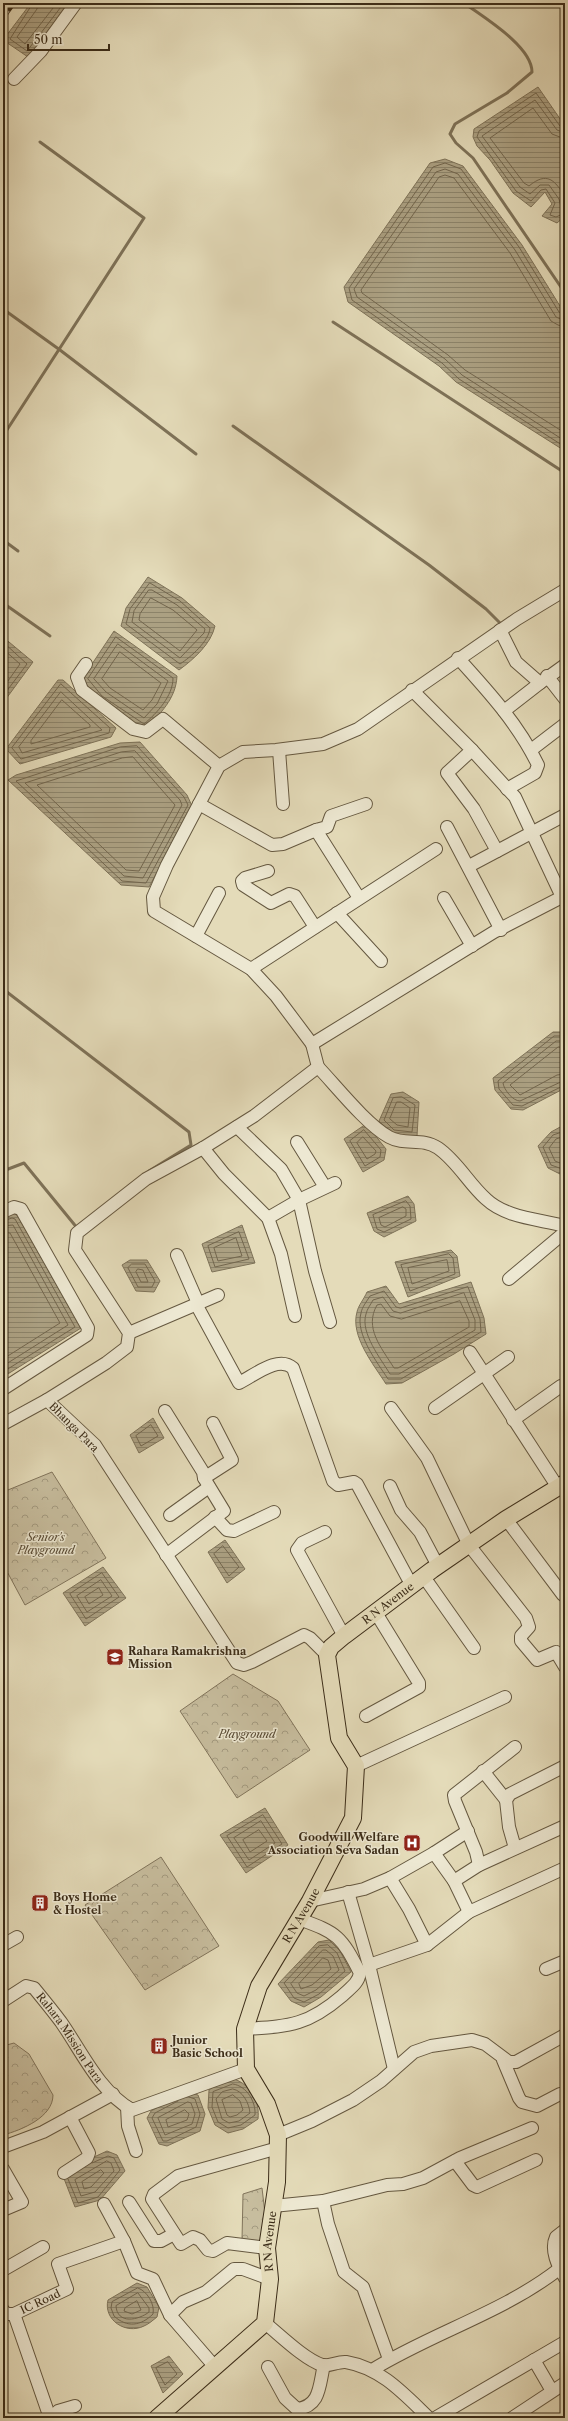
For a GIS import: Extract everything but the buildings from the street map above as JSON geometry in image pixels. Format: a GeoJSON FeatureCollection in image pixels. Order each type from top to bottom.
{"type":"FeatureCollection","features":[{"type":"Feature","properties":{"kind":"main road","name":"R N Avenue"},"geometry":{"type":"LineString","coordinates":[[327,1655],[332,1647],[344,1636],[438,1566],[506,1519],[561,1485]]}},
{"type":"Feature","properties":{"kind":"main road"},"geometry":{"type":"LineString","coordinates":[[327,1655],[339,1738],[356,1766]]}},
{"type":"Feature","properties":{"kind":"main road","name":"R N Avenue"},"geometry":{"type":"LineString","coordinates":[[265,2323],[270,2279],[267,2248],[277,2182],[278,2142],[268,2104],[246,2069],[244,2055],[245,2029],[259,1986],[310,1901],[353,1818],[356,1766]]}},
{"type":"Feature","properties":{"kind":"main road"},"geometry":{"type":"LineString","coordinates":[[157,2418],[265,2323]]}},
{"type":"Feature","properties":{"kind":"street"},"geometry":{"type":"LineString","coordinates":[[14,79],[41,51],[76,3]]}},
{"type":"Feature","properties":{"kind":"street"},"geometry":{"type":"LineString","coordinates":[[565,590],[458,658],[358,729],[323,744],[279,750],[243,752],[219,766],[153,897],[154,911],[251,970],[276,996],[312,1044],[318,1067],[368,1119],[389,1137],[404,1141],[425,1141],[439,1149],[486,1200],[510,1214],[565,1226]]}},
{"type":"Feature","properties":{"kind":"street"},"geometry":{"type":"LineString","coordinates":[[500,630],[516,662],[544,679],[563,693]]}},
{"type":"Feature","properties":{"kind":"street"},"geometry":{"type":"LineString","coordinates":[[458,658],[504,710],[531,750],[538,765],[537,770],[507,789]]}},
{"type":"Feature","properties":{"kind":"street"},"geometry":{"type":"LineString","coordinates":[[86,664],[78,677],[82,690],[133,729],[146,732],[163,719],[219,766]]}},
{"type":"Feature","properties":{"kind":"street"},"geometry":{"type":"LineString","coordinates":[[504,710],[544,679],[565,665]]}},
{"type":"Feature","properties":{"kind":"street"},"geometry":{"type":"LineString","coordinates":[[312,1044],[472,946],[563,898],[515,797],[472,750],[412,690]]}},
{"type":"Feature","properties":{"kind":"street"},"geometry":{"type":"LineString","coordinates":[[531,750],[565,724]]}},
{"type":"Feature","properties":{"kind":"street"},"geometry":{"type":"LineString","coordinates":[[279,750],[283,804]]}},
{"type":"Feature","properties":{"kind":"street"},"geometry":{"type":"LineString","coordinates":[[472,750],[447,773],[474,808],[497,851]]}},
{"type":"Feature","properties":{"kind":"street"},"geometry":{"type":"LineString","coordinates":[[199,804],[272,845],[283,844],[327,827],[331,816],[366,804]]}},
{"type":"Feature","properties":{"kind":"street"},"geometry":{"type":"LineString","coordinates":[[469,866],[532,831],[565,815]]}},
{"type":"Feature","properties":{"kind":"street"},"geometry":{"type":"LineString","coordinates":[[447,827],[469,866],[501,930]]}},
{"type":"Feature","properties":{"kind":"street"},"geometry":{"type":"LineString","coordinates":[[316,830],[359,898]]}},
{"type":"Feature","properties":{"kind":"street"},"geometry":{"type":"LineString","coordinates":[[251,970],[436,849]]}},
{"type":"Feature","properties":{"kind":"street"},"geometry":{"type":"LineString","coordinates":[[268,870],[245,878],[242,881],[243,885],[271,903],[289,894],[295,896],[315,927]]}},
{"type":"Feature","properties":{"kind":"street"},"geometry":{"type":"LineString","coordinates":[[196,936],[219,893]]}},
{"type":"Feature","properties":{"kind":"street"},"geometry":{"type":"LineString","coordinates":[[444,898],[472,946]]}},
{"type":"Feature","properties":{"kind":"street"},"geometry":{"type":"LineString","coordinates":[[337,913],[380,961]]}},
{"type":"Feature","properties":{"kind":"street"},"geometry":{"type":"LineString","coordinates":[[218,1295],[129,1333],[75,1250],[77,1234],[146,1179],[203,1148],[237,1127],[296,1086],[318,1067]]}},
{"type":"Feature","properties":{"kind":"street"},"geometry":{"type":"LineString","coordinates":[[237,1127],[281,1169],[299,1200],[315,1271],[330,1322]]}},
{"type":"Feature","properties":{"kind":"street"},"geometry":{"type":"LineString","coordinates":[[268,1218],[299,1200],[330,1185],[297,1142]]}},
{"type":"Feature","properties":{"kind":"street"},"geometry":{"type":"LineString","coordinates":[[203,1148],[224,1174],[268,1218],[281,1254],[295,1316]]}},
{"type":"Feature","properties":{"kind":"street"},"geometry":{"type":"LineString","coordinates":[[3,1212],[14,1206],[21,1209],[88,1328],[87,1335],[3,1389]]}},
{"type":"Feature","properties":{"kind":"street"},"geometry":{"type":"LineString","coordinates":[[509,1279],[565,1232]]}},
{"type":"Feature","properties":{"kind":"street"},"geometry":{"type":"LineString","coordinates":[[176,1255],[197,1303],[239,1383],[280,1362],[288,1363],[293,1368],[333,1481],[338,1485],[354,1482],[357,1484],[418,1581],[474,1648]]}},
{"type":"Feature","properties":{"kind":"street","name":"Bhanga Para"},"geometry":{"type":"LineString","coordinates":[[129,1333],[127,1346],[106,1363],[47,1400],[95,1445],[237,1663],[244,1665],[252,1662],[304,1635],[310,1638],[327,1655]]}},
{"type":"Feature","properties":{"kind":"street"},"geometry":{"type":"LineString","coordinates":[[470,1352],[482,1374],[513,1420],[561,1485]]}},
{"type":"Feature","properties":{"kind":"street"},"geometry":{"type":"LineString","coordinates":[[435,1408],[482,1374],[508,1358]]}},
{"type":"Feature","properties":{"kind":"street"},"geometry":{"type":"LineString","coordinates":[[513,1420],[561,1386]]}},
{"type":"Feature","properties":{"kind":"street"},"geometry":{"type":"LineString","coordinates":[[3,1424],[47,1400]]}},
{"type":"Feature","properties":{"kind":"street"},"geometry":{"type":"LineString","coordinates":[[391,1408],[427,1458],[469,1545],[526,1618],[529,1627],[521,1636],[521,1641],[537,1660],[556,1652],[565,1667]]}},
{"type":"Feature","properties":{"kind":"street"},"geometry":{"type":"LineString","coordinates":[[165,1411],[203,1472],[207,1483],[224,1511],[166,1555]]}},
{"type":"Feature","properties":{"kind":"street"},"geometry":{"type":"LineString","coordinates":[[170,1515],[232,1460],[213,1423]]}},
{"type":"Feature","properties":{"kind":"street"},"geometry":{"type":"LineString","coordinates":[[390,1486],[401,1510],[420,1532],[438,1566]]}},
{"type":"Feature","properties":{"kind":"street"},"geometry":{"type":"LineString","coordinates":[[215,1517],[226,1530],[234,1532],[274,1512]]}},
{"type":"Feature","properties":{"kind":"street"},"geometry":{"type":"LineString","coordinates":[[506,1519],[563,1595]]}},
{"type":"Feature","properties":{"kind":"street"},"geometry":{"type":"LineString","coordinates":[[325,1532],[302,1542],[297,1550],[344,1636]]}},
{"type":"Feature","properties":{"kind":"street"},"geometry":{"type":"LineString","coordinates":[[366,1716],[419,1687],[419,1683],[376,1613]]}},
{"type":"Feature","properties":{"kind":"street"},"geometry":{"type":"LineString","coordinates":[[356,1766],[506,1697]]}},
{"type":"Feature","properties":{"kind":"street"},"geometry":{"type":"LineString","coordinates":[[479,1866],[468,1831],[455,1801],[454,1795],[515,1747]]}},
{"type":"Feature","properties":{"kind":"street"},"geometry":{"type":"LineString","coordinates":[[506,1800],[510,1794],[565,1766]]}},
{"type":"Feature","properties":{"kind":"street"},"geometry":{"type":"LineString","coordinates":[[483,1771],[506,1800],[509,1827],[515,1848]]}},
{"type":"Feature","properties":{"kind":"street"},"geometry":{"type":"LineString","coordinates":[[454,1881],[479,1866],[515,1848],[565,1826]]}},
{"type":"Feature","properties":{"kind":"street"},"geometry":{"type":"LineString","coordinates":[[310,1901],[364,1889],[390,1878],[434,1853],[468,1831]]}},
{"type":"Feature","properties":{"kind":"street"},"geometry":{"type":"LineString","coordinates":[[434,1853],[454,1881],[469,1912]]}},
{"type":"Feature","properties":{"kind":"street"},"geometry":{"type":"LineString","coordinates":[[369,1965],[427,1945],[469,1912],[565,1868]]}},
{"type":"Feature","properties":{"kind":"street"},"geometry":{"type":"LineString","coordinates":[[390,1878],[409,1909],[427,1945]]}},
{"type":"Feature","properties":{"kind":"street"},"geometry":{"type":"LineString","coordinates":[[348,1892],[369,1965],[394,2070]]}},
{"type":"Feature","properties":{"kind":"street"},"geometry":{"type":"LineString","coordinates":[[245,2029],[299,2023],[322,2012],[358,1981],[360,1973],[338,1936],[324,1928],[299,1919]]}},
{"type":"Feature","properties":{"kind":"street"},"geometry":{"type":"LineString","coordinates":[[3,1945],[17,1936]]}},
{"type":"Feature","properties":{"kind":"street"},"geometry":{"type":"LineString","coordinates":[[546,1969],[565,1961]]}},
{"type":"Feature","properties":{"kind":"street","name":"Rahara Mission Para"},"geometry":{"type":"LineString","coordinates":[[3,2001],[26,1986],[34,1988],[60,2022],[100,2082],[127,2107]]}},
{"type":"Feature","properties":{"kind":"street"},"geometry":{"type":"LineString","coordinates":[[503,2060],[516,2062],[565,2035]]}},
{"type":"Feature","properties":{"kind":"street"},"geometry":{"type":"LineString","coordinates":[[267,2248],[227,2243],[213,2251],[208,2250],[197,2238],[193,2237],[183,2244],[174,2234],[152,2199],[154,2194],[183,2174],[271,2150],[278,2142],[312,2121],[353,2100],[382,2081],[414,2052],[431,2046],[472,2040],[485,2044],[497,2052],[503,2060],[522,2102],[537,2106],[560,2094]]}},
{"type":"Feature","properties":{"kind":"street"},"geometry":{"type":"LineString","coordinates":[[127,2107],[132,2110],[246,2069]]}},
{"type":"Feature","properties":{"kind":"street"},"geometry":{"type":"LineString","coordinates":[[3,2147],[43,2132],[113,2094]]}},
{"type":"Feature","properties":{"kind":"street"},"geometry":{"type":"LineString","coordinates":[[127,2107],[128,2126],[136,2151]]}},
{"type":"Feature","properties":{"kind":"street"},"geometry":{"type":"LineString","coordinates":[[64,2173],[87,2158],[88,2153],[70,2117]]}},
{"type":"Feature","properties":{"kind":"street"},"geometry":{"type":"LineString","coordinates":[[273,2206],[323,2201],[387,2184],[403,2184],[416,2180],[455,2161],[532,2128]]}},
{"type":"Feature","properties":{"kind":"street"},"geometry":{"type":"LineString","coordinates":[[455,2161],[473,2185],[477,2187],[536,2160]]}},
{"type":"Feature","properties":{"kind":"street"},"geometry":{"type":"LineString","coordinates":[[3,2169],[22,2202],[3,2210]]}},
{"type":"Feature","properties":{"kind":"street"},"geometry":{"type":"LineString","coordinates":[[323,2201],[328,2224],[344,2272],[363,2287],[389,2359]]}},
{"type":"Feature","properties":{"kind":"street"},"geometry":{"type":"LineString","coordinates":[[129,2202],[154,2242],[161,2241],[174,2234]]}},
{"type":"Feature","properties":{"kind":"street"},"geometry":{"type":"LineString","coordinates":[[104,2204],[124,2241],[137,2273],[153,2279],[170,2315],[215,2367]]}},
{"type":"Feature","properties":{"kind":"street"},"geometry":{"type":"LineString","coordinates":[[372,2370],[389,2359],[562,2273],[553,2242],[556,2237],[565,2230]]}},
{"type":"Feature","properties":{"kind":"street","name":"IC Road"},"geometry":{"type":"LineString","coordinates":[[6,2314],[66,2289],[58,2264],[124,2241]]}},
{"type":"Feature","properties":{"kind":"street"},"geometry":{"type":"LineString","coordinates":[[3,2270],[43,2247]]}},
{"type":"Feature","properties":{"kind":"street"},"geometry":{"type":"LineString","coordinates":[[170,2315],[183,2302],[206,2292],[234,2269],[243,2269],[270,2279]]}},
{"type":"Feature","properties":{"kind":"street"},"geometry":{"type":"LineString","coordinates":[[6,2314],[50,2418]]}},
{"type":"Feature","properties":{"kind":"street"},"geometry":{"type":"LineString","coordinates":[[265,2323],[313,2360],[324,2366],[344,2362],[372,2370],[392,2383],[428,2418]]}},
{"type":"Feature","properties":{"kind":"street"},"geometry":{"type":"LineString","coordinates":[[435,2418],[565,2342]]}},
{"type":"Feature","properties":{"kind":"street"},"geometry":{"type":"LineString","coordinates":[[534,2360],[552,2391]]}},
{"type":"Feature","properties":{"kind":"street"},"geometry":{"type":"LineString","coordinates":[[293,2418],[313,2402],[317,2394],[324,2366]]}},
{"type":"Feature","properties":{"kind":"street"},"geometry":{"type":"LineString","coordinates":[[268,2367],[290,2404],[297,2409],[306,2408]]}},
{"type":"Feature","properties":{"kind":"street"},"geometry":{"type":"LineString","coordinates":[[512,2418],[565,2383]]}},
{"type":"Feature","properties":{"kind":"street"},"geometry":{"type":"LineString","coordinates":[[62,2418],[58,2411],[75,2406]]}},
{"type":"Feature","properties":{"kind":"green space","name":"Senior's Playground"},"geometry":{"type":"Polygon","coordinates":[[[52,1472],[106,1558],[25,1605],[3,1564],[3,1492],[52,1472]]]}},
{"type":"Feature","properties":{"kind":"green space","name":"Playground"},"geometry":{"type":"Polygon","coordinates":[[[233,1674],[278,1701],[310,1750],[237,1798],[180,1711],[233,1674]]]}},
{"type":"Feature","properties":{"kind":"green space"},"geometry":{"type":"Polygon","coordinates":[[[161,1857],[219,1946],[145,1990],[85,1905],[161,1857]]]}},
{"type":"Feature","properties":{"kind":"green space"},"geometry":{"type":"Polygon","coordinates":[[[14,2043],[29,2054],[53,2095],[52,2103],[42,2116],[19,2130],[3,2135],[3,2046],[14,2043]]]}},
{"type":"Feature","properties":{"kind":"green space"},"geometry":{"type":"Polygon","coordinates":[[[262,2188],[266,2222],[264,2241],[242,2240],[243,2194],[262,2188]]]}},
{"type":"Feature","properties":{"kind":"water"},"geometry":{"type":"Polygon","coordinates":[[[31,3],[69,3],[28,57],[3,40],[31,3]]]}},
{"type":"Feature","properties":{"kind":"water"},"geometry":{"type":"Polygon","coordinates":[[[538,87],[565,126],[565,216],[557,223],[542,216],[552,204],[545,192],[531,207],[513,193],[490,160],[477,146],[473,137],[474,129],[538,87]]]}},
{"type":"Feature","properties":{"kind":"water"},"geometry":{"type":"Polygon","coordinates":[[[445,159],[463,166],[522,245],[565,314],[565,451],[456,382],[439,366],[348,302],[344,287],[430,163],[445,159]]]}},
{"type":"Feature","properties":{"kind":"water"},"geometry":{"type":"Polygon","coordinates":[[[148,577],[182,598],[215,626],[206,645],[196,656],[179,670],[121,626],[126,608],[148,577]]]}},
{"type":"Feature","properties":{"kind":"water"},"geometry":{"type":"Polygon","coordinates":[[[114,631],[177,676],[174,692],[166,706],[144,730],[99,699],[82,679],[114,631]]]}},
{"type":"Feature","properties":{"kind":"water"},"geometry":{"type":"Polygon","coordinates":[[[3,637],[33,662],[3,703],[3,637]]]}},
{"type":"Feature","properties":{"kind":"water"},"geometry":{"type":"Polygon","coordinates":[[[58,680],[63,680],[116,728],[111,737],[20,764],[6,749],[58,680]]]}},
{"type":"Feature","properties":{"kind":"water"},"geometry":{"type":"Polygon","coordinates":[[[140,742],[187,795],[192,806],[149,887],[121,885],[8,780],[16,775],[120,743],[140,742]]]}},
{"type":"Feature","properties":{"kind":"water"},"geometry":{"type":"Polygon","coordinates":[[[553,1032],[565,1032],[565,1088],[523,1110],[511,1109],[495,1090],[493,1078],[553,1032]]]}},
{"type":"Feature","properties":{"kind":"water"},"geometry":{"type":"Polygon","coordinates":[[[403,1092],[419,1102],[417,1136],[392,1134],[379,1121],[391,1094],[403,1092]]]}},
{"type":"Feature","properties":{"kind":"water"},"geometry":{"type":"Polygon","coordinates":[[[366,1124],[386,1149],[384,1160],[363,1172],[344,1139],[366,1124]]]}},
{"type":"Feature","properties":{"kind":"water"},"geometry":{"type":"Polygon","coordinates":[[[562,1126],[565,1128],[565,1173],[562,1175],[548,1168],[538,1146],[551,1132],[562,1126]]]}},
{"type":"Feature","properties":{"kind":"water"},"geometry":{"type":"Polygon","coordinates":[[[408,1196],[414,1204],[416,1221],[384,1237],[374,1231],[367,1213],[408,1196]]]}},
{"type":"Feature","properties":{"kind":"water"},"geometry":{"type":"Polygon","coordinates":[[[13,1213],[18,1216],[81,1328],[3,1377],[3,1218],[13,1213]]]}},
{"type":"Feature","properties":{"kind":"water"},"geometry":{"type":"Polygon","coordinates":[[[242,1225],[255,1263],[212,1272],[202,1244],[242,1225]]]}},
{"type":"Feature","properties":{"kind":"water"},"geometry":{"type":"Polygon","coordinates":[[[451,1250],[457,1256],[460,1276],[408,1297],[395,1262],[451,1250]]]}},
{"type":"Feature","properties":{"kind":"water"},"geometry":{"type":"Polygon","coordinates":[[[130,1260],[147,1260],[160,1281],[154,1292],[136,1291],[122,1265],[130,1260]]]}},
{"type":"Feature","properties":{"kind":"water"},"geometry":{"type":"Polygon","coordinates":[[[471,1282],[484,1318],[486,1334],[402,1383],[386,1384],[364,1350],[357,1331],[356,1321],[358,1310],[367,1292],[386,1286],[399,1304],[471,1282]]]}},
{"type":"Feature","properties":{"kind":"water"},"geometry":{"type":"Polygon","coordinates":[[[153,1418],[164,1438],[139,1453],[130,1435],[153,1418]]]}},
{"type":"Feature","properties":{"kind":"water"},"geometry":{"type":"Polygon","coordinates":[[[225,1540],[245,1569],[227,1583],[208,1552],[225,1540]]]}},
{"type":"Feature","properties":{"kind":"water"},"geometry":{"type":"Polygon","coordinates":[[[103,1567],[126,1598],[85,1626],[63,1593],[103,1567]]]}},
{"type":"Feature","properties":{"kind":"water"},"geometry":{"type":"Polygon","coordinates":[[[265,1808],[288,1845],[246,1873],[220,1835],[265,1808]]]}},
{"type":"Feature","properties":{"kind":"water"},"geometry":{"type":"Polygon","coordinates":[[[329,1940],[340,1951],[351,1972],[321,1997],[304,2007],[291,2001],[278,1984],[318,1942],[329,1940]]]}},
{"type":"Feature","properties":{"kind":"water"},"geometry":{"type":"Polygon","coordinates":[[[234,2079],[245,2085],[253,2094],[256,2100],[258,2119],[243,2129],[228,2133],[215,2125],[208,2108],[209,2090],[218,2084],[234,2079]]]}},
{"type":"Feature","properties":{"kind":"water"},"geometry":{"type":"Polygon","coordinates":[[[187,2092],[198,2095],[205,2114],[200,2131],[167,2146],[159,2144],[147,2118],[151,2111],[187,2092]]]}},
{"type":"Feature","properties":{"kind":"water"},"geometry":{"type":"Polygon","coordinates":[[[107,2151],[117,2155],[125,2171],[100,2200],[75,2207],[63,2176],[94,2157],[107,2151]]]}},
{"type":"Feature","properties":{"kind":"water"},"geometry":{"type":"Polygon","coordinates":[[[137,2283],[147,2287],[159,2307],[157,2317],[151,2322],[137,2328],[130,2329],[117,2324],[112,2319],[107,2307],[108,2300],[137,2283]]]}},
{"type":"Feature","properties":{"kind":"water"},"geometry":{"type":"Polygon","coordinates":[[[169,2356],[183,2374],[163,2393],[151,2366],[169,2356]]]}},
{"type":"Feature","properties":{"kind":"waterway"},"geometry":{"type":"LineString","coordinates":[[464,3],[494,24],[515,42],[530,62],[532,72],[507,93],[455,124],[450,134],[456,143],[473,158],[565,293]]}},
{"type":"Feature","properties":{"kind":"waterway"},"geometry":{"type":"LineString","coordinates":[[3,436],[144,218],[40,142]]}},
{"type":"Feature","properties":{"kind":"waterway"},"geometry":{"type":"LineString","coordinates":[[3,309],[60,350],[196,454]]}},
{"type":"Feature","properties":{"kind":"waterway"},"geometry":{"type":"LineString","coordinates":[[333,322],[565,473]]}},
{"type":"Feature","properties":{"kind":"waterway"},"geometry":{"type":"LineString","coordinates":[[233,426],[429,565],[486,609],[501,624]]}},
{"type":"Feature","properties":{"kind":"waterway"},"geometry":{"type":"LineString","coordinates":[[3,540],[18,551]]}},
{"type":"Feature","properties":{"kind":"waterway"},"geometry":{"type":"LineString","coordinates":[[3,603],[50,636]]}},
{"type":"Feature","properties":{"kind":"waterway"},"geometry":{"type":"LineString","coordinates":[[3,989],[189,1132],[191,1145],[149,1171]]}},
{"type":"Feature","properties":{"kind":"waterway"},"geometry":{"type":"LineString","coordinates":[[3,1171],[24,1163],[78,1229]]}},
{"type":"Feature","properties":{"kind":"railway"},"geometry":{"type":"LineString","coordinates":[[3,7],[6,3]]}},
{"type":"Feature","properties":{"kind":"railway"},"geometry":{"type":"LineString","coordinates":[[3,18],[14,3]]}},
{"type":"Feature","properties":{"kind":"place","name":"Rahara Ramakrishna Mission"},"geometry":{"type":"Point","coordinates":[115,1657]}},
{"type":"Feature","properties":{"kind":"place","name":"Goodwill Welfare Association Seva Sadan"},"geometry":{"type":"Point","coordinates":[412,1843]}},
{"type":"Feature","properties":{"kind":"place","name":"Boys Home & Hostel"},"geometry":{"type":"Point","coordinates":[40,1903]}},
{"type":"Feature","properties":{"kind":"place","name":"Junior Basic School"},"geometry":{"type":"Point","coordinates":[159,2046]}}]}
